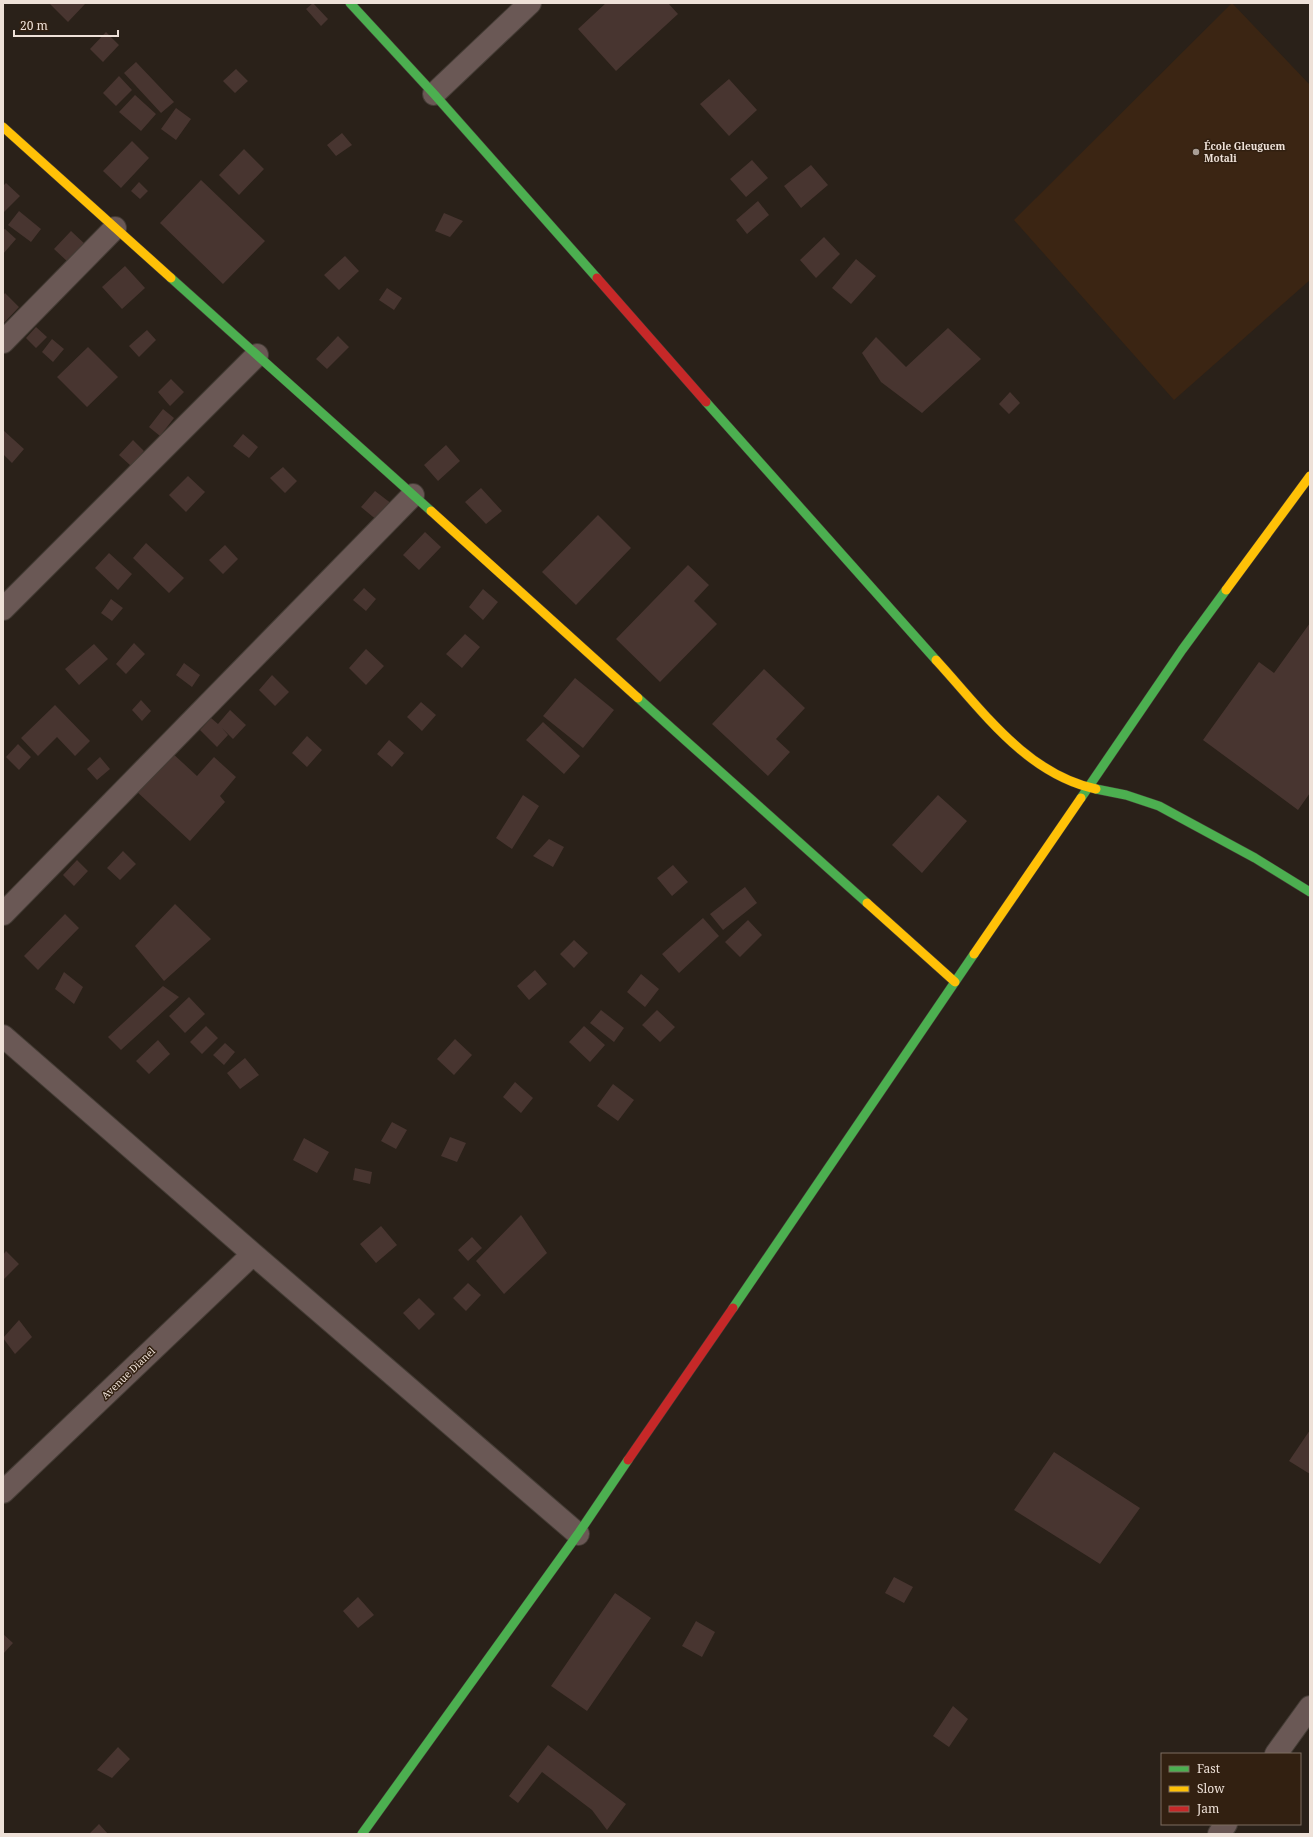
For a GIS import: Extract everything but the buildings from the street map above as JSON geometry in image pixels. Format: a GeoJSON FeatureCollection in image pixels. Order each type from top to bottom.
{"type":"FeatureCollection","features":[{"type":"Feature","properties":{"kind":"street"},"geometry":{"type":"LineString","coordinates":[[350,3],[434,94],[858,574],[999,729],[1028,757],[1057,775],[1088,787],[1126,795],[1159,806],[1255,858],[1310,892]]}},
{"type":"Feature","properties":{"kind":"street"},"geometry":{"type":"LineString","coordinates":[[434,94],[530,3]]}},
{"type":"Feature","properties":{"kind":"street"},"geometry":{"type":"LineString","coordinates":[[3,127],[955,982]]}},
{"type":"Feature","properties":{"kind":"street"},"geometry":{"type":"LineString","coordinates":[[3,342],[115,228]]}},
{"type":"Feature","properties":{"kind":"street"},"geometry":{"type":"LineString","coordinates":[[3,608],[257,355]]}},
{"type":"Feature","properties":{"kind":"street"},"geometry":{"type":"LineString","coordinates":[[362,1834],[578,1534],[1182,650],[1310,476]]}},
{"type":"Feature","properties":{"kind":"street"},"geometry":{"type":"LineString","coordinates":[[3,914],[413,495]]}},
{"type":"Feature","properties":{"kind":"street"},"geometry":{"type":"LineString","coordinates":[[3,1036],[578,1534]]}},
{"type":"Feature","properties":{"kind":"street","name":"Avenue Dianel"},"geometry":{"type":"LineString","coordinates":[[3,1492],[253,1254]]}},
{"type":"Feature","properties":{"kind":"street"},"geometry":{"type":"LineString","coordinates":[[1277,1753],[1310,1707]]}},
{"type":"Feature","properties":{"kind":"street"},"geometry":{"type":"LineString","coordinates":[[1219,1834],[1225,1825]]}},
{"type":"Feature","properties":{"kind":"shaded area","name":"École Gleuguem Motali"},"geometry":{"type":"Polygon","coordinates":[[[1232,3],[1310,85],[1310,280],[1174,400],[1014,220],[1232,3]]]}},
{"type":"Feature","properties":{"kind":"traffic: fast"},"geometry":{"type":"LineString","coordinates":[[350,3],[434,94],[597,278]]}},
{"type":"Feature","properties":{"kind":"traffic: fast"},"geometry":{"type":"LineString","coordinates":[[171,278],[431,511]]}},
{"type":"Feature","properties":{"kind":"traffic: fast"},"geometry":{"type":"LineString","coordinates":[[706,402],[936,660]]}},
{"type":"Feature","properties":{"kind":"traffic: fast"},"geometry":{"type":"LineString","coordinates":[[1081,798],[1182,650],[1226,590]]}},
{"type":"Feature","properties":{"kind":"traffic: fast"},"geometry":{"type":"LineString","coordinates":[[638,698],[867,903]]}},
{"type":"Feature","properties":{"kind":"traffic: fast"},"geometry":{"type":"LineString","coordinates":[[1096,789],[1126,795],[1159,806],[1255,858],[1310,892]]}},
{"type":"Feature","properties":{"kind":"traffic: fast"},"geometry":{"type":"LineString","coordinates":[[733,1308],[974,954]]}},
{"type":"Feature","properties":{"kind":"traffic: fast"},"geometry":{"type":"LineString","coordinates":[[362,1834],[578,1534],[628,1460]]}},
{"type":"Feature","properties":{"kind":"traffic: slow"},"geometry":{"type":"LineString","coordinates":[[3,127],[171,278]]}},
{"type":"Feature","properties":{"kind":"traffic: slow"},"geometry":{"type":"LineString","coordinates":[[1226,590],[1310,476]]}},
{"type":"Feature","properties":{"kind":"traffic: slow"},"geometry":{"type":"LineString","coordinates":[[431,511],[638,698]]}},
{"type":"Feature","properties":{"kind":"traffic: slow"},"geometry":{"type":"LineString","coordinates":[[936,660],[988,719],[1027,755],[1048,770],[1071,781],[1096,789]]}},
{"type":"Feature","properties":{"kind":"traffic: slow"},"geometry":{"type":"LineString","coordinates":[[974,954],[1081,798]]}},
{"type":"Feature","properties":{"kind":"traffic: slow"},"geometry":{"type":"LineString","coordinates":[[867,903],[955,982]]}},
{"type":"Feature","properties":{"kind":"traffic: jam"},"geometry":{"type":"LineString","coordinates":[[597,278],[706,402]]}},
{"type":"Feature","properties":{"kind":"traffic: jam"},"geometry":{"type":"LineString","coordinates":[[628,1460],[733,1308]]}},
{"type":"Feature","properties":{"kind":"place","name":"École Gleuguem Motali"},"geometry":{"type":"Point","coordinates":[1196,152]}}]}
